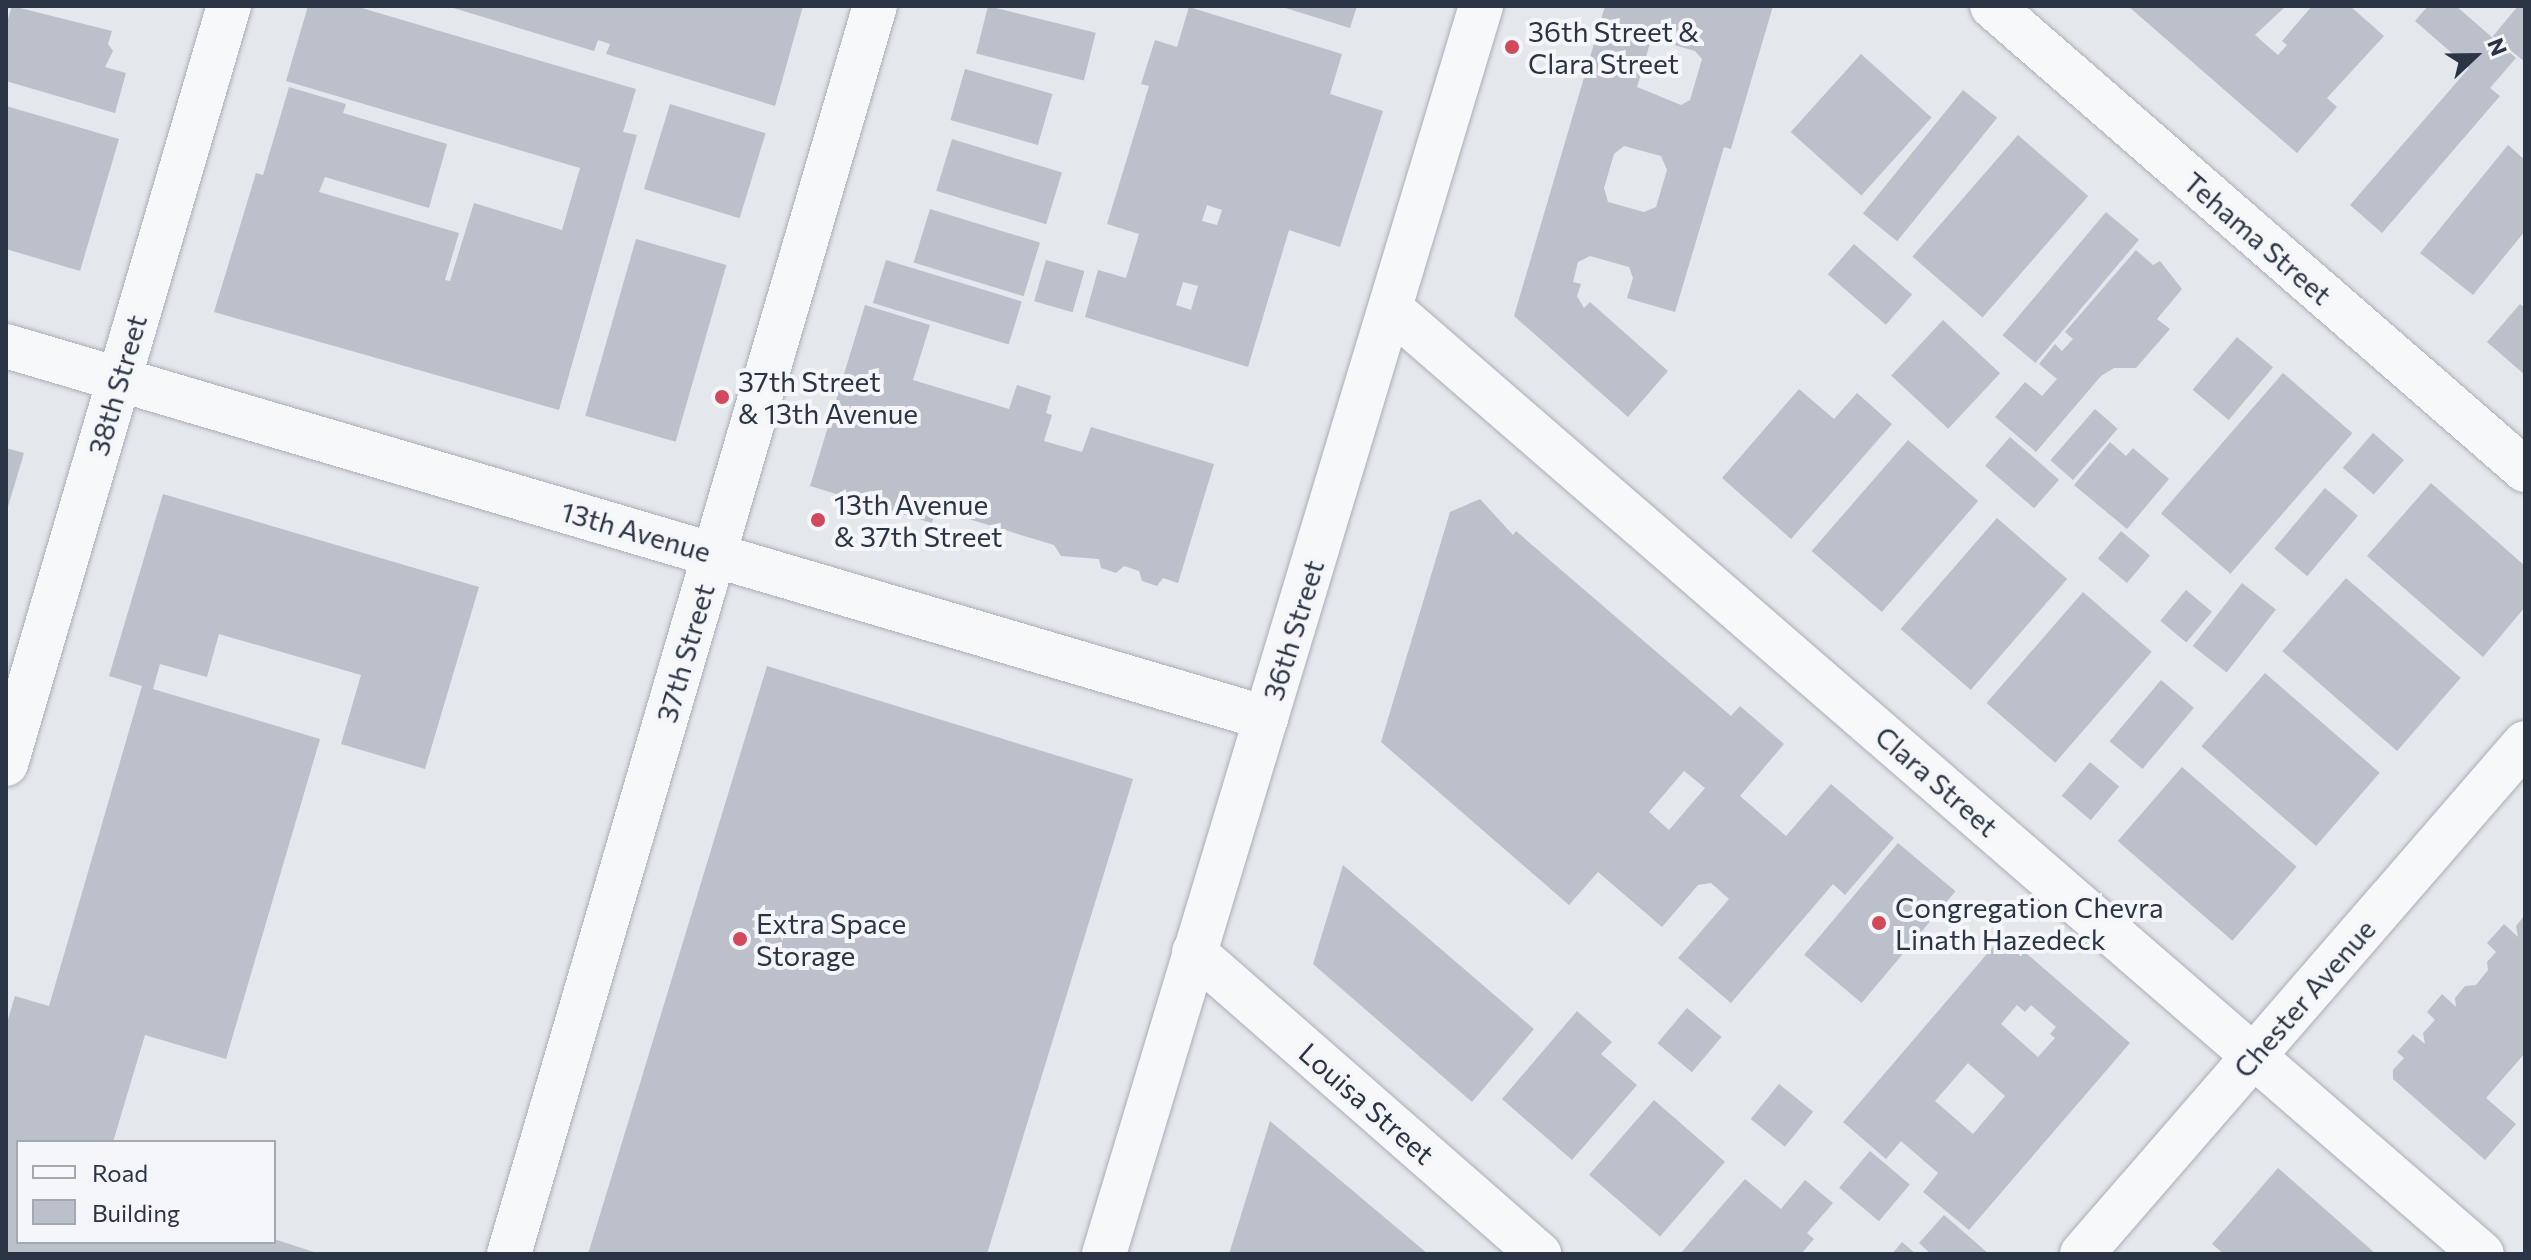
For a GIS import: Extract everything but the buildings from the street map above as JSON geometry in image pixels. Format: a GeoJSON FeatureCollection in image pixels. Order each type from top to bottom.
{"type":"FeatureCollection","features":[{"type":"Feature","properties":{"kind":"street","name":"38th Street"},"geometry":{"type":"LineString","coordinates":[[6,764],[229,6]]}},
{"type":"Feature","properties":{"kind":"street","name":"37th Street"},"geometry":{"type":"LineString","coordinates":[[509,1254],[875,6]]}},
{"type":"Feature","properties":{"kind":"street","name":"36th Street"},"geometry":{"type":"LineString","coordinates":[[1104,1254],[1481,6]]}},
{"type":"Feature","properties":{"kind":"street","name":"Tehama Street"},"geometry":{"type":"LineString","coordinates":[[1992,6],[2525,470]]}},
{"type":"Feature","properties":{"kind":"street","name":"Clara Street"},"geometry":{"type":"LineString","coordinates":[[1391,309],[2482,1254]]}},
{"type":"Feature","properties":{"kind":"street","name":"13th Avenue"},"geometry":{"type":"LineString","coordinates":[[6,346],[1266,718]]}},
{"type":"Feature","properties":{"kind":"street","name":"Chester Avenue"},"geometry":{"type":"LineString","coordinates":[[2082,1254],[2525,743]]}},
{"type":"Feature","properties":{"kind":"street","name":"Louisa Street"},"geometry":{"type":"LineString","coordinates":[[1194,952],[1539,1254]]}},
{"type":"Feature","properties":{"kind":"place","name":"36th Street & Clara Street"},"geometry":{"type":"Point","coordinates":[1512,47]}},
{"type":"Feature","properties":{"kind":"place","name":"37th Street & 13th Avenue"},"geometry":{"type":"Point","coordinates":[722,397]}},
{"type":"Feature","properties":{"kind":"place","name":"13th Avenue & 37th Street"},"geometry":{"type":"Point","coordinates":[818,520]}},
{"type":"Feature","properties":{"kind":"place","name":"Congregation Chevra Linath Hazedeck"},"geometry":{"type":"Point","coordinates":[1879,923]}},
{"type":"Feature","properties":{"kind":"place","name":"Extra Space Storage"},"geometry":{"type":"Point","coordinates":[740,939]}}]}
